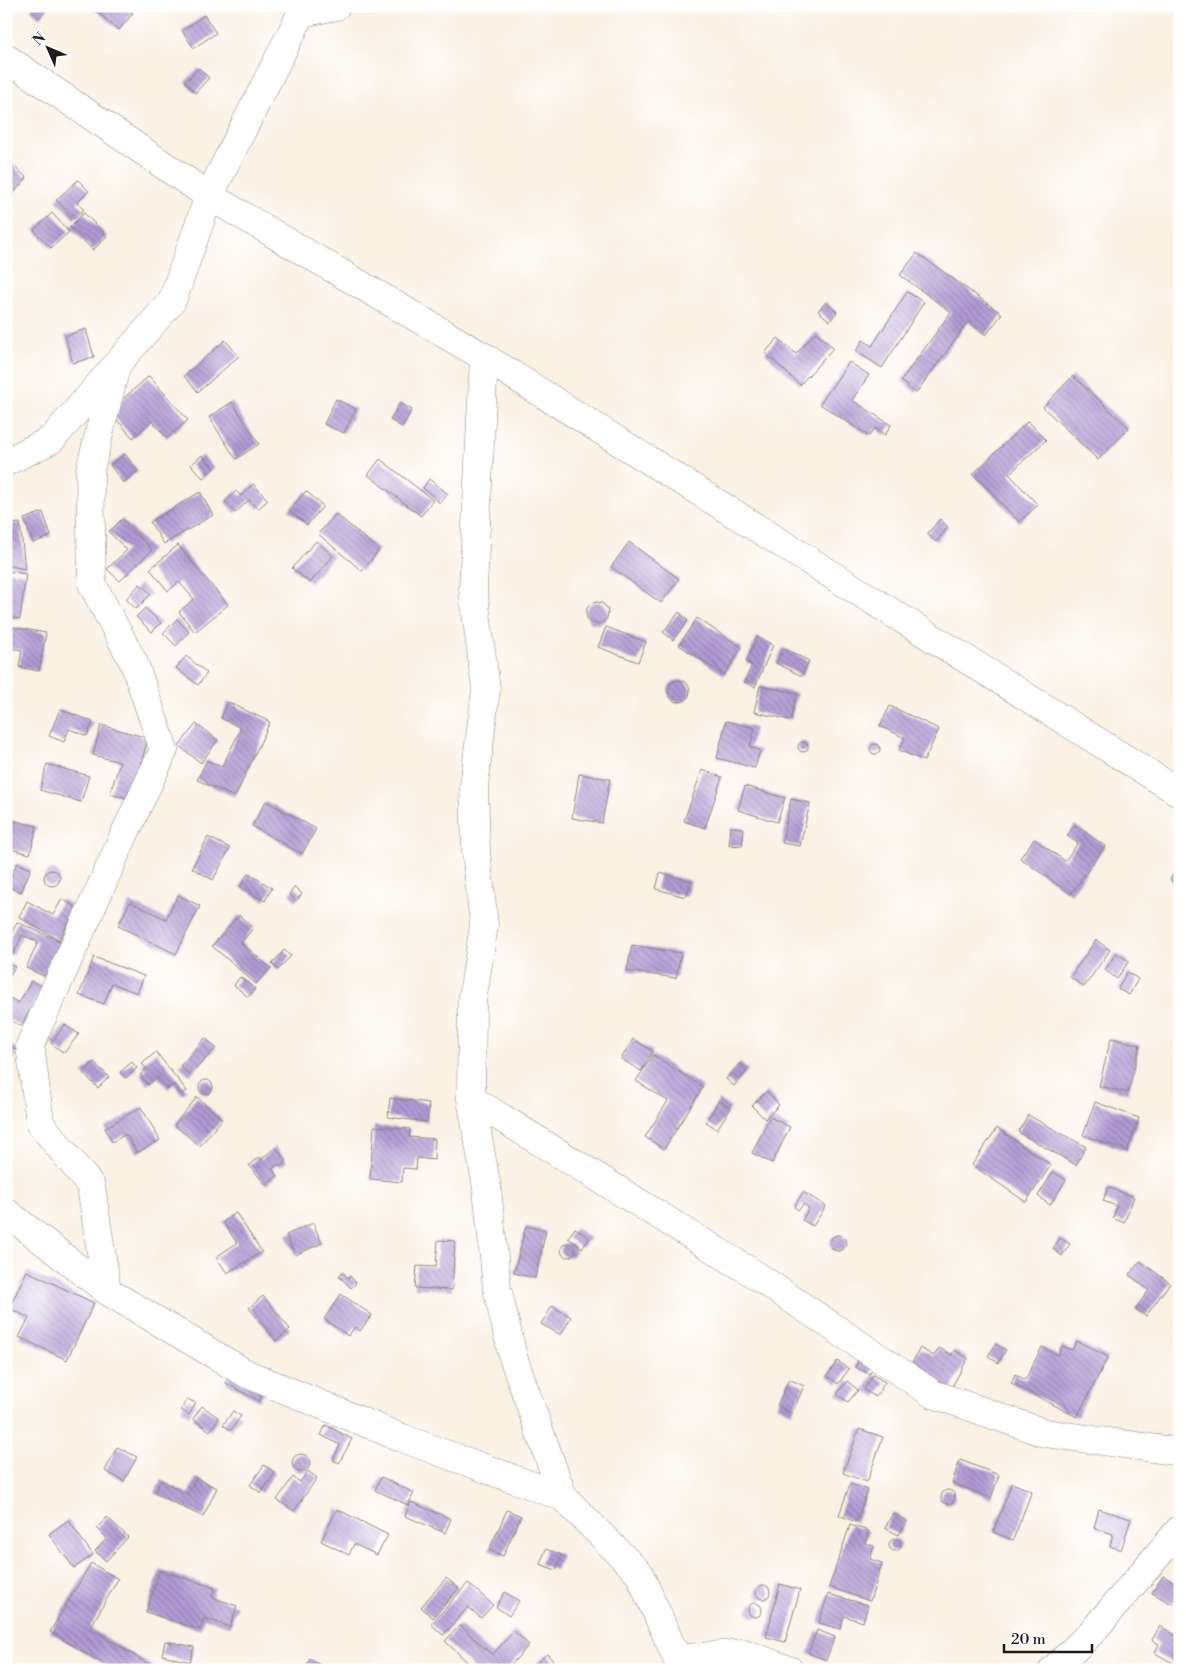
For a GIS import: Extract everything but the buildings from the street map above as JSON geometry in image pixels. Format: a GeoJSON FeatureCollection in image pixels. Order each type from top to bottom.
{"type":"FeatureCollection","features":[{"type":"Feature","properties":{"kind":"street"},"geometry":{"type":"LineString","coordinates":[[6,462],[51,440],[172,301],[209,196],[303,10],[336,6]]}},
{"type":"Feature","properties":{"kind":"street"},"geometry":{"type":"LineString","coordinates":[[6,58],[209,196],[484,357],[1180,793]]}},
{"type":"Feature","properties":{"kind":"street"},"geometry":{"type":"LineString","coordinates":[[484,357],[473,589],[486,689],[474,786],[476,851],[484,925],[472,1002],[471,1099],[488,1188],[498,1288],[513,1357],[563,1497]]}},
{"type":"Feature","properties":{"kind":"street"},"geometry":{"type":"LineString","coordinates":[[107,1291],[91,1186],[40,1123],[30,1046],[164,750],[134,663],[92,584],[90,470],[116,367]]}},
{"type":"Feature","properties":{"kind":"street"},"geometry":{"type":"LineString","coordinates":[[471,1099],[754,1274],[933,1394],[1045,1433],[1180,1452]]}},
{"type":"Feature","properties":{"kind":"street"},"geometry":{"type":"LineString","coordinates":[[6,1212],[107,1291],[247,1374],[402,1438],[563,1497],[639,1573],[679,1664],[744,1653],[789,1670]]}},
{"type":"Feature","properties":{"kind":"street"},"geometry":{"type":"LineString","coordinates":[[1053,1670],[1092,1632],[1180,1529]]}}]}
